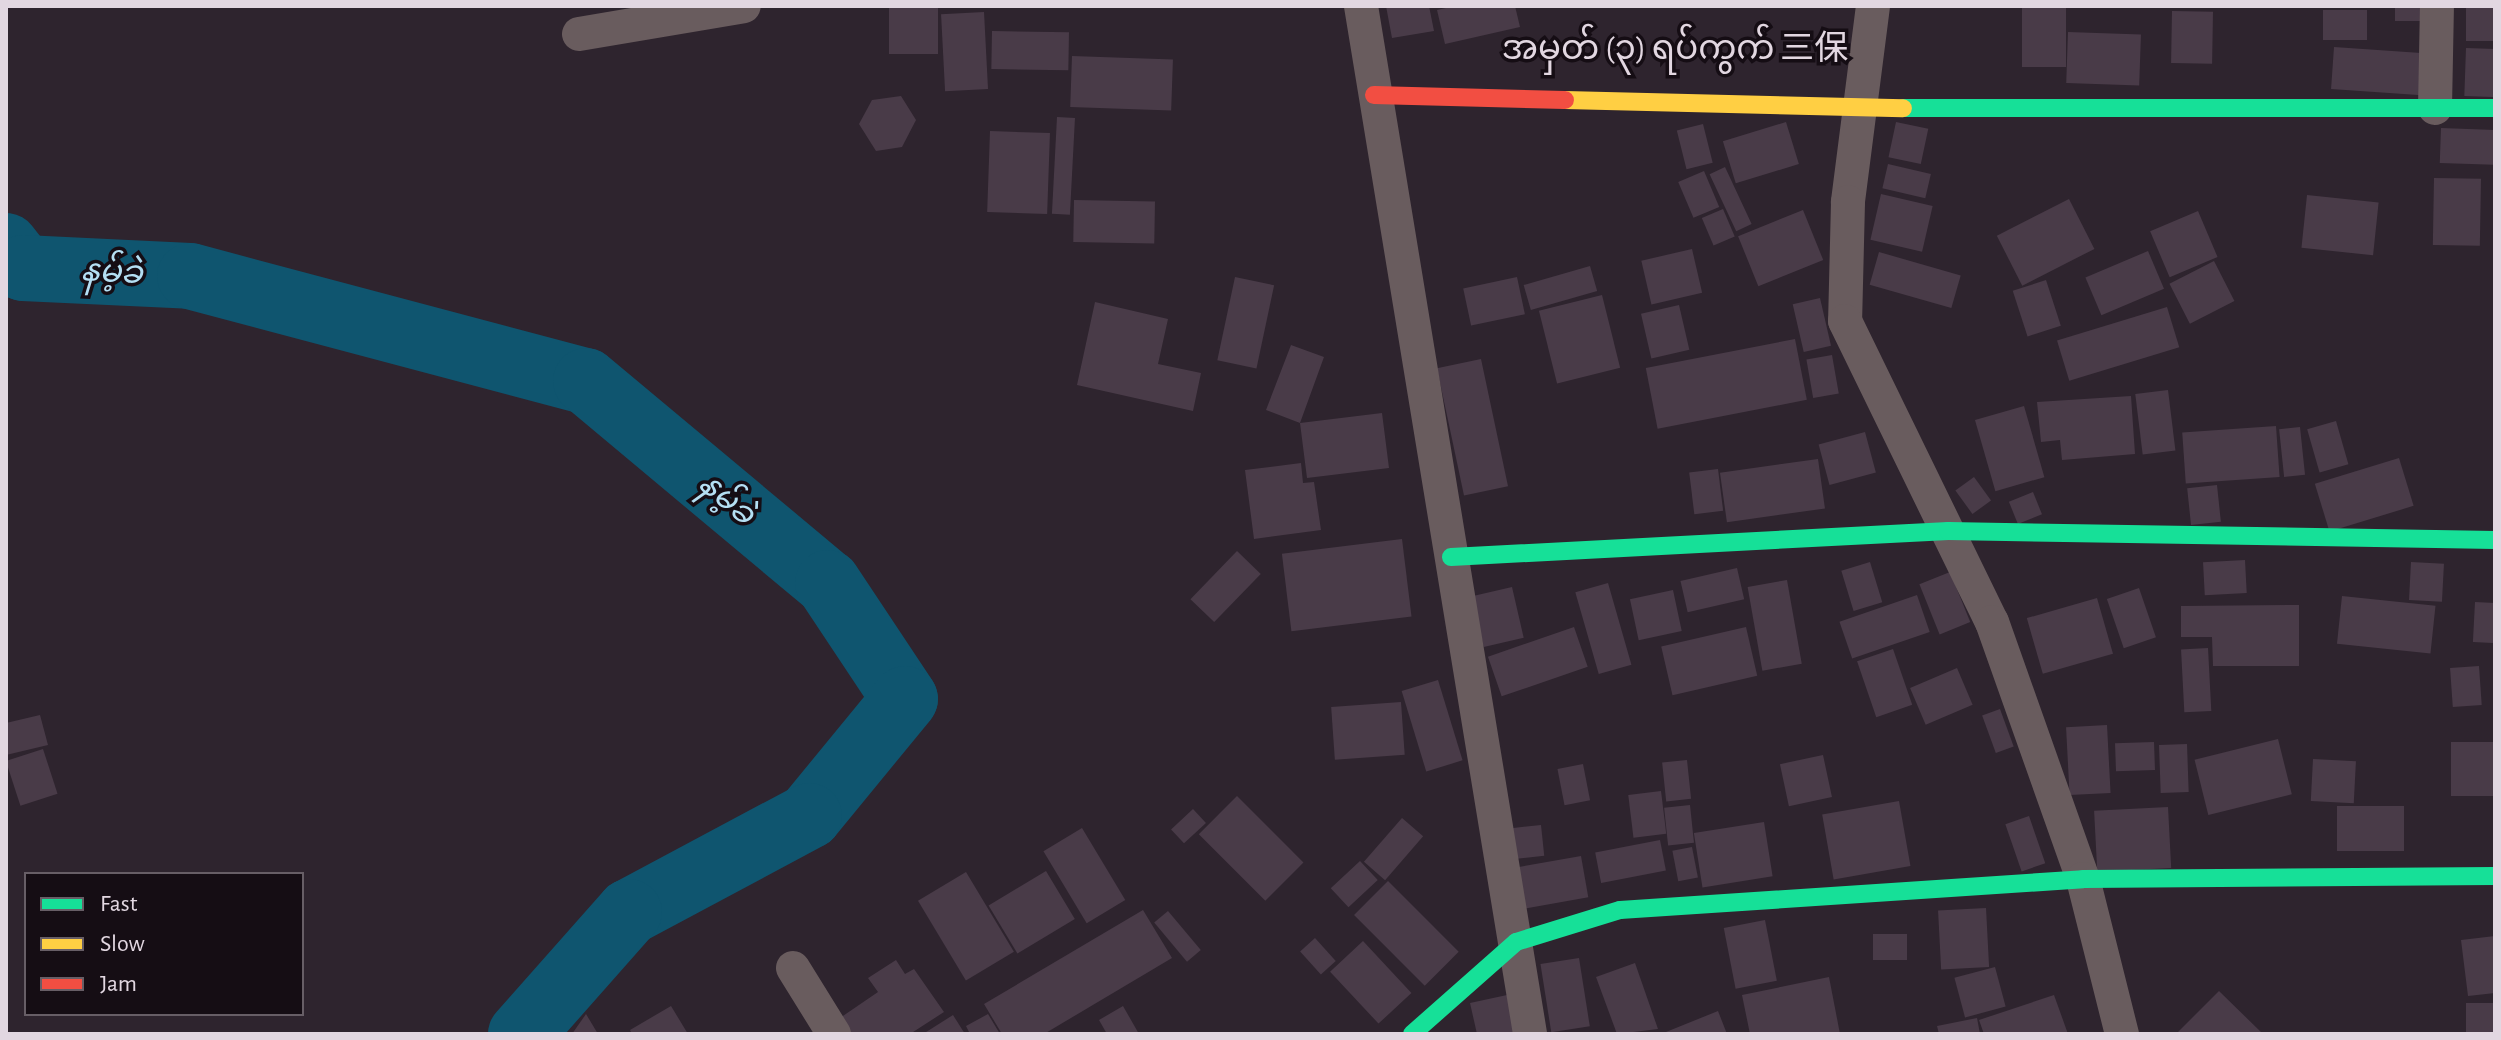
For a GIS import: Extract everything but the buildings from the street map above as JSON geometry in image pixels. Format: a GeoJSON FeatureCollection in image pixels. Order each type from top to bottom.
{"type":"FeatureCollection","features":[{"type":"Feature","properties":{"kind":"street"},"geometry":{"type":"LineString","coordinates":[[579,34],[744,6]]}},
{"type":"Feature","properties":{"kind":"street"},"geometry":{"type":"LineString","coordinates":[[1361,6],[1530,1034]]}},
{"type":"Feature","properties":{"kind":"street"},"geometry":{"type":"LineString","coordinates":[[1873,6],[1848,202],[1845,321],[1992,622],[2083,879],[2122,1034]]}},
{"type":"Feature","properties":{"kind":"street"},"geometry":{"type":"LineString","coordinates":[[2435,108],[2437,6]]}},
{"type":"Feature","properties":{"kind":"street"},"geometry":{"type":"LineString","coordinates":[[1374,95],[1860,108],[2495,108]]}},
{"type":"Feature","properties":{"kind":"street"},"geometry":{"type":"LineString","coordinates":[[1451,557],[1948,531],[2495,540]]}},
{"type":"Feature","properties":{"kind":"street"},"geometry":{"type":"LineString","coordinates":[[1412,1034],[1516,942],[1620,910],[2083,879],[2495,876]]}},
{"type":"Feature","properties":{"kind":"street"},"geometry":{"type":"LineString","coordinates":[[793,968],[834,1034]]}},
{"type":"Feature","properties":{"kind":"waterway","name":"နမ့်ခဲ"},"geometry":{"type":"LineString","coordinates":[[6,246],[23,268],[190,276],[586,381],[828,583],[905,699],[809,816],[629,912],[521,1034]]}},
{"type":"Feature","properties":{"kind":"traffic: fast"},"geometry":{"type":"LineString","coordinates":[[1903,108],[2495,108]]}},
{"type":"Feature","properties":{"kind":"traffic: fast"},"geometry":{"type":"LineString","coordinates":[[1451,557],[1948,531],[2495,540]]}},
{"type":"Feature","properties":{"kind":"traffic: fast"},"geometry":{"type":"LineString","coordinates":[[1412,1034],[1516,942],[1620,910],[2083,879],[2495,876]]}},
{"type":"Feature","properties":{"kind":"traffic: slow"},"geometry":{"type":"LineString","coordinates":[[1565,100],[1903,108]]}},
{"type":"Feature","properties":{"kind":"traffic: jam"},"geometry":{"type":"LineString","coordinates":[[1374,95],[1565,100]]}},
{"type":"Feature","properties":{"kind":"district","name":"အမှတ် (၃) ရပ်ကွက် 三保"},"geometry":{"type":"Point","coordinates":[1675,50]}}]}
